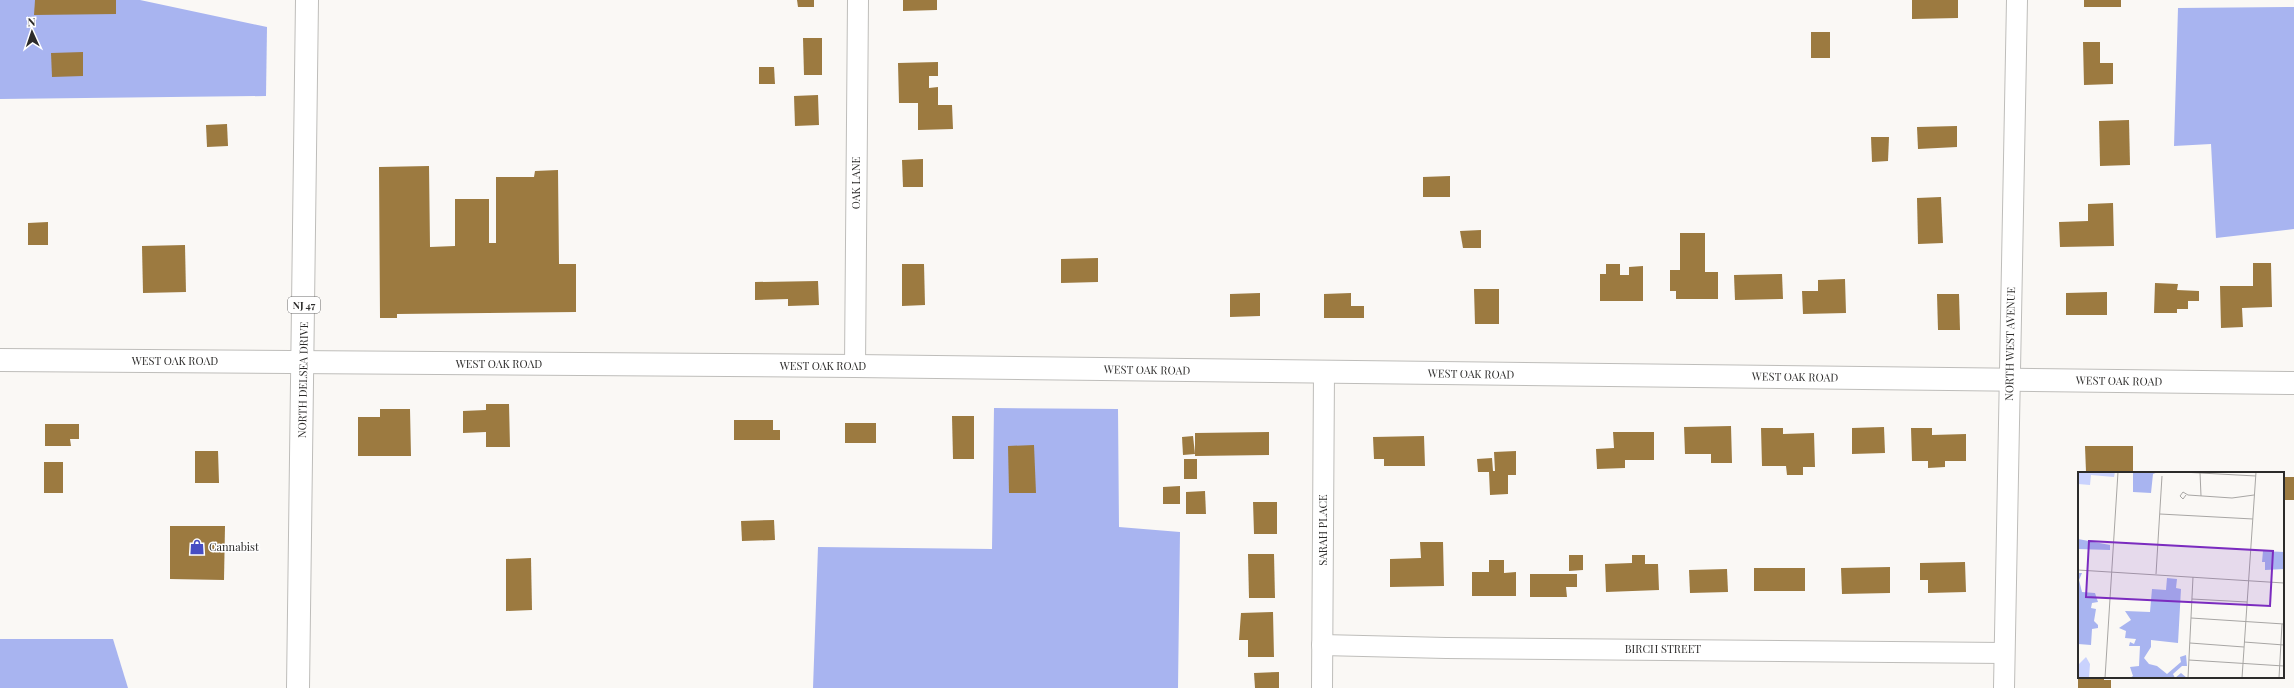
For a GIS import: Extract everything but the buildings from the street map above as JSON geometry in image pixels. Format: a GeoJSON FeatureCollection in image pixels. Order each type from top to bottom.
{"type":"FeatureCollection","features":[{"type":"Feature","properties":{"kind":"street","name":"NORTH DELSEA DRIVE"},"geometry":{"type":"LineString","coordinates":[[298,688],[307,0]]}},
{"type":"Feature","properties":{"kind":"street","name":"OAK LANE"},"geometry":{"type":"LineString","coordinates":[[855,366],[858,0]]}},
{"type":"Feature","properties":{"kind":"street","name":"NORTH WEST AVENUE"},"geometry":{"type":"LineString","coordinates":[[2004,688],[2017,0]]}},
{"type":"Feature","properties":{"kind":"street","name":"WEST OAK ROAD"},"geometry":{"type":"LineString","coordinates":[[0,360],[855,366],[2294,382]]}},
{"type":"Feature","properties":{"kind":"street","name":"SARAH PLACE"},"geometry":{"type":"LineString","coordinates":[[1322,688],[1324,372]]}},
{"type":"Feature","properties":{"kind":"street","name":"BIRCH STREET"},"geometry":{"type":"LineString","coordinates":[[1322,645],[1446,648],[2004,653]]}},
{"type":"Feature","properties":{"kind":"shaded area"},"geometry":{"type":"Polygon","coordinates":[[[0,0],[140,0],[267,27],[266,96],[0,99],[0,0]]]}},
{"type":"Feature","properties":{"kind":"shaded area"},"geometry":{"type":"Polygon","coordinates":[[[2294,7],[2294,229],[2216,238],[2211,144],[2174,146],[2178,8],[2294,7]]]}},
{"type":"Feature","properties":{"kind":"shaded area"},"geometry":{"type":"Polygon","coordinates":[[[994,408],[1118,409],[1119,527],[1180,532],[1178,688],[813,688],[818,547],[992,549],[994,408]]]}},
{"type":"Feature","properties":{"kind":"shaded area"},"geometry":{"type":"Polygon","coordinates":[[[0,639],[113,639],[128,688],[0,688],[0,639]]]}},
{"type":"Feature","properties":{"kind":"place","name":"Cannabist"},"geometry":{"type":"Point","coordinates":[197,547]}}]}
